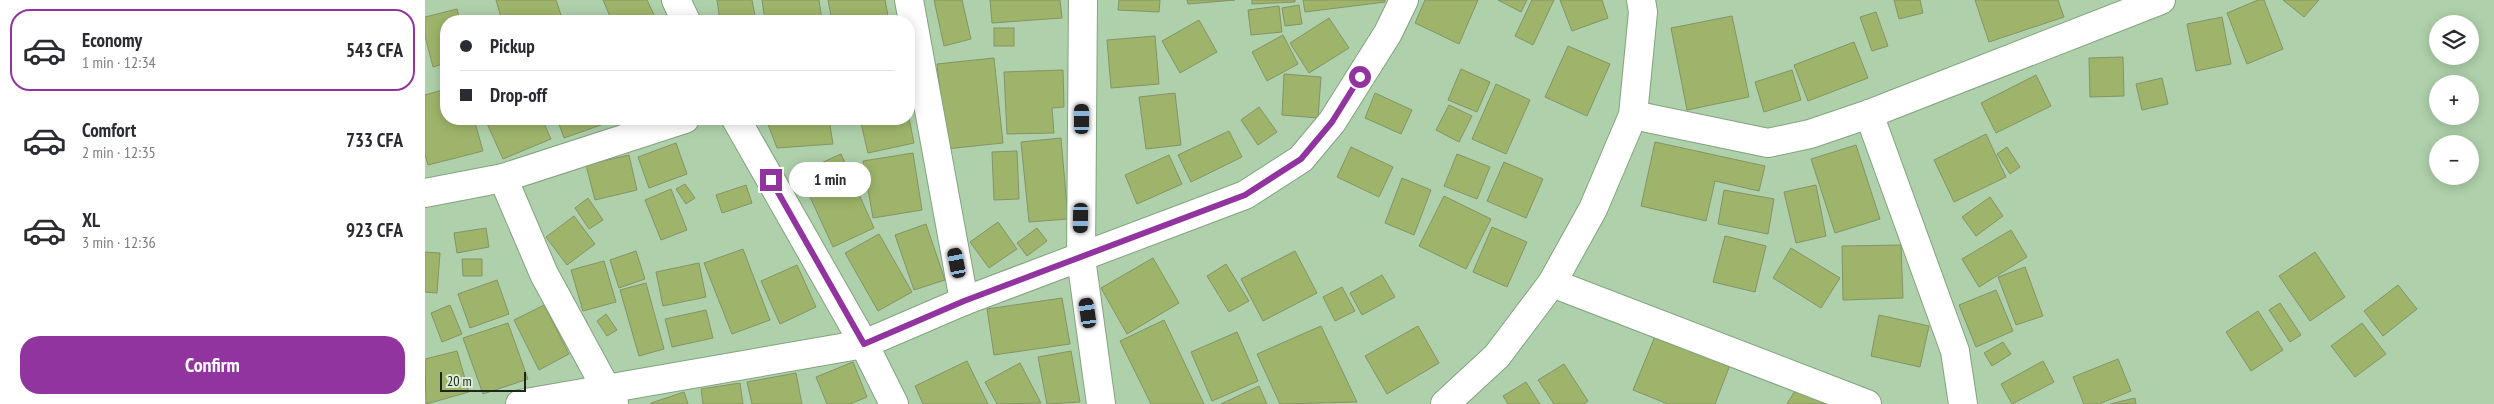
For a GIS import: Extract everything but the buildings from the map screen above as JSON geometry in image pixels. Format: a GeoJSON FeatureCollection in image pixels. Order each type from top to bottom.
{"type":"FeatureCollection","features":[{"type":"Feature","properties":{"kind":"street"},"geometry":{"type":"LineString","coordinates":[[676,0],[683,15]]}},
{"type":"Feature","properties":{"kind":"street"},"geometry":{"type":"LineString","coordinates":[[909,0],[912,15]]}},
{"type":"Feature","properties":{"kind":"street"},"geometry":{"type":"LineString","coordinates":[[1083,0],[1081,258],[1101,404]]}},
{"type":"Feature","properties":{"kind":"street"},"geometry":{"type":"LineString","coordinates":[[521,404],[611,396],[864,344],[964,301],[1245,195],[1301,159],[1332,122],[1388,33],[1404,0]]}},
{"type":"Feature","properties":{"kind":"street"},"geometry":{"type":"LineString","coordinates":[[1445,404],[1497,356],[1552,283],[1593,209],[1633,115],[1643,12],[1641,0]]}},
{"type":"Feature","properties":{"kind":"street"},"geometry":{"type":"LineString","coordinates":[[1633,115],[1768,143],[1810,134],[1869,114],[2161,0]]}},
{"type":"Feature","properties":{"kind":"street"},"geometry":{"type":"LineString","coordinates":[[915,33],[964,301]]}},
{"type":"Feature","properties":{"kind":"street"},"geometry":{"type":"LineString","coordinates":[[1869,114],[1955,351],[1963,404]]}},
{"type":"Feature","properties":{"kind":"street"},"geometry":{"type":"LineString","coordinates":[[425,193],[503,178],[666,125]]}},
{"type":"Feature","properties":{"kind":"street"},"geometry":{"type":"LineString","coordinates":[[739,125],[864,344],[894,404]]}},
{"type":"Feature","properties":{"kind":"street"},"geometry":{"type":"LineString","coordinates":[[503,178],[544,274],[611,396]]}},
{"type":"Feature","properties":{"kind":"street"},"geometry":{"type":"LineString","coordinates":[[1552,283],[1867,404]]}},
{"type":"Feature","properties":{"kind":"route"},"geometry":{"type":"LineString","coordinates":[[771,180],[864,344],[964,301],[1245,195],[1301,159],[1332,122],[1360,77]]}}]}
